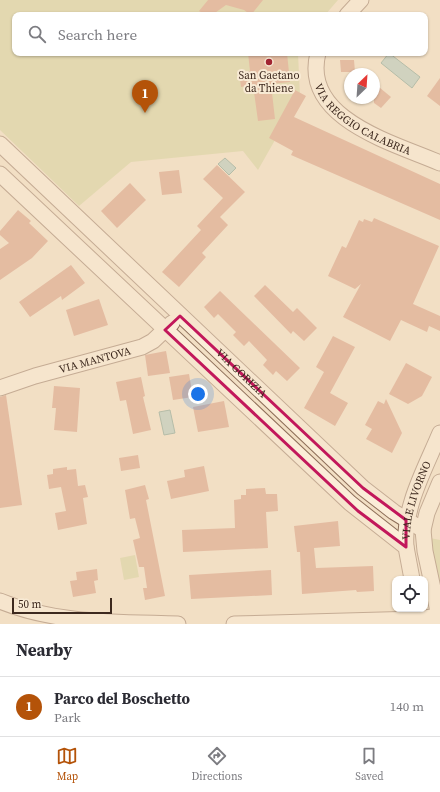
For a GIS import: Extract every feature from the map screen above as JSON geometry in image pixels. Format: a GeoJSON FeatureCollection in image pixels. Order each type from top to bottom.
{"type":"FeatureCollection","features":[{"type":"Feature","properties":{"kind":"street"},"geometry":{"type":"LineString","coordinates":[[350,12],[361,0]]}},
{"type":"Feature","properties":{"kind":"street","name":"VIA REGGIO CALABRIA"},"geometry":{"type":"LineString","coordinates":[[317,56],[315,70],[319,89],[329,104],[339,114],[360,128],[440,163]]}},
{"type":"Feature","properties":{"kind":"street","name":"VIA GORIZIA"},"geometry":{"type":"LineString","coordinates":[[0,144],[363,488],[406,520],[423,530]]}},
{"type":"Feature","properties":{"kind":"street","name":"VIA GORIZIA"},"geometry":{"type":"LineString","coordinates":[[0,174],[350,503],[406,547]]}},
{"type":"Feature","properties":{"kind":"street","name":"VIA MANTOVA"},"geometry":{"type":"LineString","coordinates":[[0,388],[30,377],[150,344],[180,316]]}},
{"type":"Feature","properties":{"kind":"street","name":"VIALE LIVORNO"},"geometry":{"type":"LineString","coordinates":[[406,547],[406,520],[413,497],[440,433]]}},
{"type":"Feature","properties":{"kind":"street","name":"VIALE LIVORNO"},"geometry":{"type":"LineString","coordinates":[[423,530],[427,513],[440,482]]}},
{"type":"Feature","properties":{"kind":"street"},"geometry":{"type":"LineString","coordinates":[[234,624],[418,617],[439,619],[425,551],[423,530]]}},
{"type":"Feature","properties":{"kind":"street"},"geometry":{"type":"LineString","coordinates":[[406,547],[411,576]]}},
{"type":"Feature","properties":{"kind":"street"},"geometry":{"type":"LineString","coordinates":[[0,601],[29,612],[57,619],[178,624]]}},
{"type":"Feature","properties":{"kind":"highlighted area"},"geometry":{"type":"Polygon","coordinates":[[[180,316],[363,488],[406,520],[406,547],[358,511],[165,330],[180,316]]]}},
{"type":"Feature","properties":{"kind":"green space"},"geometry":{"type":"Polygon","coordinates":[[[0,0],[338,0],[328,12],[12,12],[12,56],[298,56],[300,96],[258,170],[243,151],[131,162],[79,206],[0,130],[0,0]]]}},
{"type":"Feature","properties":{"kind":"green space"},"geometry":{"type":"Polygon","coordinates":[[[430,538],[440,540],[440,588],[430,538]]]}},
{"type":"Feature","properties":{"kind":"green space"},"geometry":{"type":"Polygon","coordinates":[[[135,555],[139,577],[124,580],[120,558],[135,555]]]}},
{"type":"Feature","properties":{"kind":"shaded area"},"geometry":{"type":"Polygon","coordinates":[[[387,56],[393,56],[420,77],[412,88],[381,63],[387,56]]]}},
{"type":"Feature","properties":{"kind":"shaded area"},"geometry":{"type":"Polygon","coordinates":[[[225,158],[236,168],[229,175],[218,164],[225,158]]]}},
{"type":"Feature","properties":{"kind":"shaded area"},"geometry":{"type":"Polygon","coordinates":[[[170,410],[175,433],[164,435],[159,412],[170,410]]]}},
{"type":"Feature","properties":{"kind":"building"},"geometry":{"type":"Polygon","coordinates":[[[208,0],[263,0],[253,12],[247,12],[226,5],[216,12],[199,11],[208,0]]]}},
{"type":"Feature","properties":{"kind":"building","name":"San Gaetano da Thiene"},"geometry":{"type":"Polygon","coordinates":[[[248,56],[287,56],[290,82],[271,84],[275,119],[258,121],[253,85],[241,87],[239,72],[250,71],[248,56]]]}},
{"type":"Feature","properties":{"kind":"building"},"geometry":{"type":"Polygon","coordinates":[[[340,60],[354,60],[355,68],[344,68],[344,72],[341,72],[340,60]]]}},
{"type":"Feature","properties":{"kind":"building"},"geometry":{"type":"Polygon","coordinates":[[[440,78],[440,106],[427,96],[440,78]]]}},
{"type":"Feature","properties":{"kind":"building"},"geometry":{"type":"Polygon","coordinates":[[[380,88],[391,97],[381,108],[375,104],[380,104],[380,88]]]}},
{"type":"Feature","properties":{"kind":"building"},"geometry":{"type":"Polygon","coordinates":[[[295,90],[306,96],[294,117],[440,184],[440,220],[291,155],[293,151],[269,138],[295,90]]]}},
{"type":"Feature","properties":{"kind":"building"},"geometry":{"type":"Polygon","coordinates":[[[217,165],[245,192],[220,217],[228,225],[202,253],[206,257],[179,287],[162,272],[201,230],[197,226],[223,198],[203,179],[217,165]]]}},
{"type":"Feature","properties":{"kind":"building"},"geometry":{"type":"Polygon","coordinates":[[[179,170],[182,193],[162,195],[159,172],[179,170]]]}},
{"type":"Feature","properties":{"kind":"building"},"geometry":{"type":"Polygon","coordinates":[[[130,183],[146,200],[117,228],[101,211],[130,183]]]}},
{"type":"Feature","properties":{"kind":"building"},"geometry":{"type":"Polygon","coordinates":[[[18,210],[31,221],[29,223],[48,241],[32,258],[0,280],[0,249],[9,243],[0,235],[0,231],[18,210]]]}},
{"type":"Feature","properties":{"kind":"building"},"geometry":{"type":"Polygon","coordinates":[[[374,218],[439,246],[413,304],[440,316],[440,331],[429,326],[427,332],[401,320],[390,341],[343,317],[361,284],[355,289],[328,276],[342,246],[346,248],[359,220],[363,222],[364,219],[372,222],[374,218]]]}},
{"type":"Feature","properties":{"kind":"building"},"geometry":{"type":"Polygon","coordinates":[[[71,265],[85,283],[62,300],[61,296],[30,317],[19,302],[71,265]]]}},
{"type":"Feature","properties":{"kind":"building"},"geometry":{"type":"Polygon","coordinates":[[[265,285],[293,312],[297,308],[317,328],[304,341],[293,331],[291,334],[254,296],[265,285]]]}},
{"type":"Feature","properties":{"kind":"building"},"geometry":{"type":"Polygon","coordinates":[[[220,291],[300,368],[287,381],[276,371],[273,375],[263,365],[267,360],[249,341],[244,346],[233,335],[236,332],[218,314],[214,318],[204,307],[220,291]]]}},
{"type":"Feature","properties":{"kind":"building"},"geometry":{"type":"Polygon","coordinates":[[[99,299],[108,325],[74,336],[66,310],[99,299]]]}},
{"type":"Feature","properties":{"kind":"building"},"geometry":{"type":"Polygon","coordinates":[[[333,336],[355,347],[330,393],[348,403],[335,426],[304,408],[324,372],[316,367],[333,336]]]}},
{"type":"Feature","properties":{"kind":"building"},"geometry":{"type":"Polygon","coordinates":[[[166,351],[170,373],[148,376],[145,355],[166,351]]]}},
{"type":"Feature","properties":{"kind":"building"},"geometry":{"type":"Polygon","coordinates":[[[406,363],[432,377],[422,396],[408,404],[389,394],[406,363]]]}},
{"type":"Feature","properties":{"kind":"building"},"geometry":{"type":"Polygon","coordinates":[[[189,374],[193,397],[173,400],[169,377],[189,374]]]}},
{"type":"Feature","properties":{"kind":"building"},"geometry":{"type":"Polygon","coordinates":[[[141,377],[145,396],[143,397],[151,430],[133,434],[126,400],[120,401],[116,382],[141,377]]]}},
{"type":"Feature","properties":{"kind":"building"},"geometry":{"type":"Polygon","coordinates":[[[54,386],[80,388],[77,432],[54,430],[56,408],[52,408],[54,386]]]}},
{"type":"Feature","properties":{"kind":"building"},"geometry":{"type":"Polygon","coordinates":[[[6,395],[22,505],[0,508],[0,397],[6,395]]]}},
{"type":"Feature","properties":{"kind":"building"},"geometry":{"type":"Polygon","coordinates":[[[386,399],[402,433],[392,453],[366,439],[372,429],[365,425],[378,401],[384,404],[386,399]]]}},
{"type":"Feature","properties":{"kind":"building"},"geometry":{"type":"Polygon","coordinates":[[[224,401],[229,427],[198,432],[193,407],[224,401]]]}},
{"type":"Feature","properties":{"kind":"building"},"geometry":{"type":"Polygon","coordinates":[[[138,455],[140,468],[121,471],[119,458],[138,455]]]}},
{"type":"Feature","properties":{"kind":"building"},"geometry":{"type":"Polygon","coordinates":[[[204,466],[209,491],[171,499],[167,481],[185,477],[184,470],[204,466]]]}},
{"type":"Feature","properties":{"kind":"building"},"geometry":{"type":"Polygon","coordinates":[[[67,467],[67,470],[76,469],[78,486],[85,485],[88,497],[83,498],[87,524],[58,530],[55,513],[66,511],[61,487],[49,489],[47,475],[53,474],[53,469],[67,467]]]}},
{"type":"Feature","properties":{"kind":"building"},"geometry":{"type":"Polygon","coordinates":[[[145,485],[149,499],[146,500],[165,596],[145,600],[143,588],[147,588],[144,567],[139,567],[133,540],[140,538],[135,518],[130,519],[125,490],[145,485]]]}},
{"type":"Feature","properties":{"kind":"building"},"geometry":{"type":"Polygon","coordinates":[[[265,488],[266,494],[277,494],[278,511],[266,512],[268,548],[183,552],[182,530],[235,528],[234,500],[241,499],[241,495],[246,495],[246,489],[265,488]]]}},
{"type":"Feature","properties":{"kind":"building"},"geometry":{"type":"Polygon","coordinates":[[[338,521],[340,546],[314,548],[316,568],[373,566],[374,591],[357,592],[356,590],[302,594],[300,552],[297,552],[294,526],[338,521]]]}},
{"type":"Feature","properties":{"kind":"building"},"geometry":{"type":"Polygon","coordinates":[[[97,569],[98,580],[94,581],[96,593],[73,597],[70,581],[77,580],[76,572],[97,569]]]}},
{"type":"Feature","properties":{"kind":"building"},"geometry":{"type":"Polygon","coordinates":[[[271,570],[272,595],[191,599],[189,575],[271,570]]]}},
{"type":"Feature","properties":{"kind":"place","name":"San Gaetano da Thiene"},"geometry":{"type":"Point","coordinates":[269,62]}},
{"type":"Feature","properties":{"kind":"place","name":"Parco del Boschetto"},"geometry":{"type":"Point","coordinates":[145,113]}}]}
